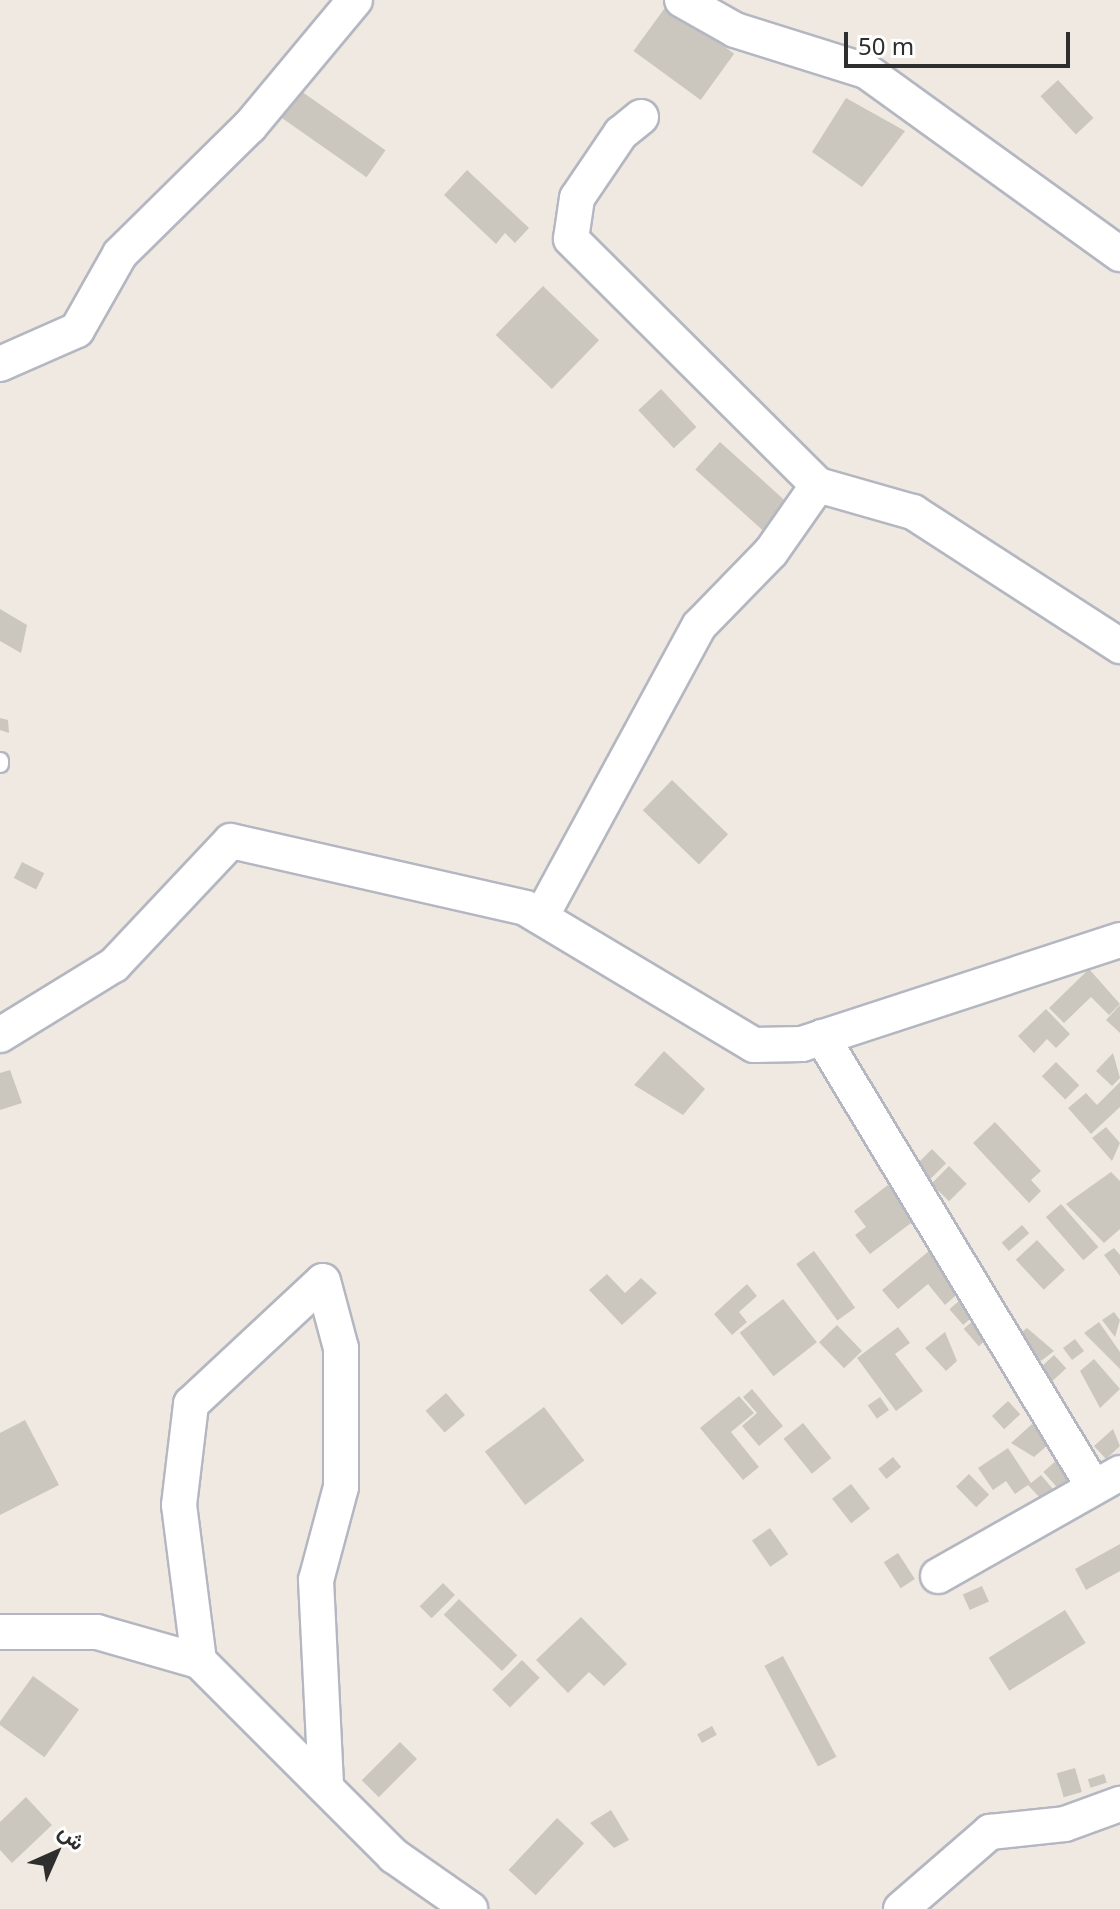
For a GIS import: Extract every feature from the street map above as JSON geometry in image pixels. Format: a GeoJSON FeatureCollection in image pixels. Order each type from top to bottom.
{"type":"FeatureCollection","features":[{"type":"Feature","properties":{"kind":"street"},"geometry":{"type":"LineString","coordinates":[[0,364],[77,330],[120,254],[250,126],[355,0]]}},
{"type":"Feature","properties":{"kind":"street"},"geometry":{"type":"LineString","coordinates":[[682,0],[735,30],[866,71],[1120,254]]}},
{"type":"Feature","properties":{"kind":"street"},"geometry":{"type":"LineString","coordinates":[[641,117],[621,133],[577,198],[571,239],[818,485],[913,512],[1120,646]]}},
{"type":"Feature","properties":{"kind":"street"},"geometry":{"type":"LineString","coordinates":[[541,917],[699,626],[771,552],[818,485]]}},
{"type":"Feature","properties":{"kind":"street"},"geometry":{"type":"LineString","coordinates":[[0,1035],[114,965],[231,841],[541,917],[754,1045],[822,1037],[1120,940]]}},
{"type":"Feature","properties":{"kind":"street"},"geometry":{"type":"LineString","coordinates":[[822,1037],[1106,1479],[938,1576]]}},
{"type":"Feature","properties":{"kind":"street"},"geometry":{"type":"LineString","coordinates":[[199,1661],[179,1505],[191,1404],[323,1281],[341,1348],[341,1487],[316,1580],[326,1787]]}},
{"type":"Feature","properties":{"kind":"street"},"geometry":{"type":"LineString","coordinates":[[0,1632],[97,1632],[199,1661],[394,1856],[470,1909]]}},
{"type":"Feature","properties":{"kind":"street"},"geometry":{"type":"LineString","coordinates":[[901,1909],[990,1832],[1065,1824],[1120,1804]]}},
{"type":"Feature","properties":{"kind":"building"},"geometry":{"type":"Polygon","coordinates":[[[667,5],[734,54],[701,100],[633,51],[667,5]]]}},
{"type":"Feature","properties":{"kind":"building"},"geometry":{"type":"Polygon","coordinates":[[[1058,80],[1093,118],[1076,134],[1040,96],[1058,80]]]}},
{"type":"Feature","properties":{"kind":"building"},"geometry":{"type":"Polygon","coordinates":[[[288,82],[385,150],[367,177],[269,109],[288,82]]]}},
{"type":"Feature","properties":{"kind":"building"},"geometry":{"type":"Polygon","coordinates":[[[846,98],[905,131],[862,187],[812,152],[846,98]]]}},
{"type":"Feature","properties":{"kind":"building"},"geometry":{"type":"Polygon","coordinates":[[[467,170],[529,228],[515,243],[505,233],[496,244],[444,195],[467,170]]]}},
{"type":"Feature","properties":{"kind":"building"},"geometry":{"type":"Polygon","coordinates":[[[543,286],[599,340],[552,389],[496,335],[543,286]]]}},
{"type":"Feature","properties":{"kind":"building"},"geometry":{"type":"Polygon","coordinates":[[[661,389],[696,427],[674,448],[638,410],[661,389]]]}},
{"type":"Feature","properties":{"kind":"building"},"geometry":{"type":"Polygon","coordinates":[[[720,442],[788,503],[763,530],[695,469],[720,442]]]}},
{"type":"Feature","properties":{"kind":"building"},"geometry":{"type":"Polygon","coordinates":[[[0,609],[27,625],[21,653],[0,641],[0,609]]]}},
{"type":"Feature","properties":{"kind":"building"},"geometry":{"type":"Polygon","coordinates":[[[0,718],[8,720],[9,733],[0,730],[0,718]]]}},
{"type":"Feature","properties":{"kind":"building"},"geometry":{"type":"Polygon","coordinates":[[[672,780],[728,834],[699,864],[643,810],[672,780]]]}},
{"type":"Feature","properties":{"kind":"building"},"geometry":{"type":"Polygon","coordinates":[[[22,862],[44,873],[36,889],[14,878],[22,862]]]}},
{"type":"Feature","properties":{"kind":"building"},"geometry":{"type":"Polygon","coordinates":[[[1089,969],[1120,1004],[1109,1015],[1091,997],[1064,1023],[1049,1008],[1089,969]]]}},
{"type":"Feature","properties":{"kind":"building"},"geometry":{"type":"Polygon","coordinates":[[[1120,1005],[1120,1033],[1106,1020],[1120,1005]]]}},
{"type":"Feature","properties":{"kind":"building"},"geometry":{"type":"Polygon","coordinates":[[[1046,1009],[1070,1034],[1056,1048],[1047,1039],[1034,1053],[1018,1036],[1046,1009]]]}},
{"type":"Feature","properties":{"kind":"building"},"geometry":{"type":"Polygon","coordinates":[[[664,1051],[705,1089],[683,1115],[634,1085],[664,1051]]]}},
{"type":"Feature","properties":{"kind":"building"},"geometry":{"type":"Polygon","coordinates":[[[1113,1053],[1120,1078],[1112,1086],[1096,1071],[1113,1053]]]}},
{"type":"Feature","properties":{"kind":"building"},"geometry":{"type":"Polygon","coordinates":[[[1056,1062],[1079,1085],[1065,1099],[1042,1076],[1056,1062]]]}},
{"type":"Feature","properties":{"kind":"building"},"geometry":{"type":"Polygon","coordinates":[[[10,1070],[22,1103],[0,1110],[0,1073],[10,1070]]]}},
{"type":"Feature","properties":{"kind":"building"},"geometry":{"type":"Polygon","coordinates":[[[1120,1082],[1120,1107],[1091,1134],[1068,1108],[1086,1093],[1097,1105],[1120,1082]]]}},
{"type":"Feature","properties":{"kind":"building"},"geometry":{"type":"Polygon","coordinates":[[[995,1122],[1041,1171],[1031,1180],[1041,1191],[1029,1203],[973,1143],[995,1122]]]}},
{"type":"Feature","properties":{"kind":"building"},"geometry":{"type":"Polygon","coordinates":[[[1106,1127],[1120,1143],[1112,1161],[1092,1138],[1106,1127]]]}},
{"type":"Feature","properties":{"kind":"building"},"geometry":{"type":"Polygon","coordinates":[[[932,1149],[946,1163],[930,1179],[916,1165],[932,1149]]]}},
{"type":"Feature","properties":{"kind":"building"},"geometry":{"type":"Polygon","coordinates":[[[949,1166],[967,1184],[949,1201],[931,1184],[949,1166]]]}},
{"type":"Feature","properties":{"kind":"building"},"geometry":{"type":"Polygon","coordinates":[[[1111,1172],[1120,1181],[1120,1229],[1104,1243],[1066,1204],[1111,1172]]]}},
{"type":"Feature","properties":{"kind":"building"},"geometry":{"type":"Polygon","coordinates":[[[888,1185],[915,1220],[870,1254],[855,1235],[866,1227],[854,1211],[888,1185]]]}},
{"type":"Feature","properties":{"kind":"building"},"geometry":{"type":"Polygon","coordinates":[[[1061,1204],[1098,1247],[1083,1260],[1046,1217],[1061,1204]]]}},
{"type":"Feature","properties":{"kind":"building"},"geometry":{"type":"Polygon","coordinates":[[[1022,1225],[1029,1233],[1009,1251],[1002,1243],[1022,1225]]]}},
{"type":"Feature","properties":{"kind":"building"},"geometry":{"type":"Polygon","coordinates":[[[1037,1240],[1065,1270],[1044,1290],[1016,1260],[1037,1240]]]}},
{"type":"Feature","properties":{"kind":"building"},"geometry":{"type":"Polygon","coordinates":[[[1114,1248],[1120,1255],[1120,1276],[1104,1255],[1114,1248]]]}},
{"type":"Feature","properties":{"kind":"building"},"geometry":{"type":"Polygon","coordinates":[[[814,1251],[855,1308],[837,1321],[796,1264],[814,1251]]]}},
{"type":"Feature","properties":{"kind":"building"},"geometry":{"type":"Polygon","coordinates":[[[929,1251],[962,1290],[945,1305],[928,1284],[898,1309],[882,1290],[929,1251]]]}},
{"type":"Feature","properties":{"kind":"building"},"geometry":{"type":"Polygon","coordinates":[[[607,1274],[625,1293],[641,1278],[657,1293],[622,1325],[589,1290],[607,1274]]]}},
{"type":"Feature","properties":{"kind":"building"},"geometry":{"type":"Polygon","coordinates":[[[747,1284],[757,1296],[739,1312],[747,1322],[732,1335],[714,1314],[747,1284]]]}},
{"type":"Feature","properties":{"kind":"building"},"geometry":{"type":"Polygon","coordinates":[[[783,1299],[817,1342],[774,1376],[740,1333],[783,1299]]]}},
{"type":"Feature","properties":{"kind":"building"},"geometry":{"type":"Polygon","coordinates":[[[960,1300],[974,1316],[963,1325],[949,1309],[960,1300]]]}},
{"type":"Feature","properties":{"kind":"building"},"geometry":{"type":"Polygon","coordinates":[[[1114,1312],[1120,1320],[1115,1337],[1102,1320],[1114,1312]]]}},
{"type":"Feature","properties":{"kind":"building"},"geometry":{"type":"Polygon","coordinates":[[[975,1319],[990,1336],[979,1346],[964,1329],[975,1319]]]}},
{"type":"Feature","properties":{"kind":"building"},"geometry":{"type":"Polygon","coordinates":[[[1099,1322],[1120,1352],[1120,1369],[1084,1333],[1099,1322]]]}},
{"type":"Feature","properties":{"kind":"building"},"geometry":{"type":"Polygon","coordinates":[[[837,1325],[862,1351],[844,1368],[819,1342],[837,1325]]]}},
{"type":"Feature","properties":{"kind":"building"},"geometry":{"type":"Polygon","coordinates":[[[898,1327],[910,1343],[895,1354],[923,1391],[896,1411],[857,1358],[898,1327]]]}},
{"type":"Feature","properties":{"kind":"building"},"geometry":{"type":"Polygon","coordinates":[[[1027,1328],[1054,1351],[1041,1361],[1019,1334],[1027,1328]]]}},
{"type":"Feature","properties":{"kind":"building"},"geometry":{"type":"Polygon","coordinates":[[[945,1332],[957,1361],[946,1371],[925,1348],[945,1332]]]}},
{"type":"Feature","properties":{"kind":"building"},"geometry":{"type":"Polygon","coordinates":[[[1075,1339],[1084,1351],[1072,1360],[1063,1348],[1075,1339]]]}},
{"type":"Feature","properties":{"kind":"building"},"geometry":{"type":"Polygon","coordinates":[[[1054,1355],[1066,1368],[1052,1381],[1040,1368],[1054,1355]]]}},
{"type":"Feature","properties":{"kind":"building"},"geometry":{"type":"Polygon","coordinates":[[[1094,1359],[1120,1389],[1100,1408],[1080,1371],[1094,1359]]]}},
{"type":"Feature","properties":{"kind":"building"},"geometry":{"type":"Polygon","coordinates":[[[752,1389],[783,1426],[759,1446],[742,1426],[757,1413],[743,1397],[752,1389]]]}},
{"type":"Feature","properties":{"kind":"building"},"geometry":{"type":"Polygon","coordinates":[[[446,1393],[465,1415],[445,1433],[426,1411],[446,1393]]]}},
{"type":"Feature","properties":{"kind":"building"},"geometry":{"type":"Polygon","coordinates":[[[739,1396],[754,1413],[731,1432],[759,1467],[743,1480],[700,1428],[739,1396]]]}},
{"type":"Feature","properties":{"kind":"building"},"geometry":{"type":"Polygon","coordinates":[[[880,1397],[889,1410],[877,1419],[868,1406],[880,1397]]]}},
{"type":"Feature","properties":{"kind":"building"},"geometry":{"type":"Polygon","coordinates":[[[1008,1401],[1020,1414],[1004,1429],[992,1416],[1008,1401]]]}},
{"type":"Feature","properties":{"kind":"building"},"geometry":{"type":"Polygon","coordinates":[[[544,1407],[584,1461],[525,1505],[485,1452],[544,1407]]]}},
{"type":"Feature","properties":{"kind":"building"},"geometry":{"type":"Polygon","coordinates":[[[25,1420],[59,1485],[0,1515],[0,1433],[25,1420]]]}},
{"type":"Feature","properties":{"kind":"building"},"geometry":{"type":"Polygon","coordinates":[[[803,1423],[831,1458],[812,1474],[784,1439],[803,1423]]]}},
{"type":"Feature","properties":{"kind":"building"},"geometry":{"type":"Polygon","coordinates":[[[1032,1424],[1049,1444],[1034,1457],[1011,1443],[1032,1424]]]}},
{"type":"Feature","properties":{"kind":"building"},"geometry":{"type":"Polygon","coordinates":[[[1113,1429],[1120,1446],[1106,1459],[1094,1446],[1113,1429]]]}},
{"type":"Feature","properties":{"kind":"building"},"geometry":{"type":"Polygon","coordinates":[[[1008,1448],[1031,1483],[1041,1475],[1053,1489],[1041,1499],[1028,1485],[1015,1494],[1006,1481],[993,1490],[978,1468],[1008,1448]]]}},
{"type":"Feature","properties":{"kind":"building"},"geometry":{"type":"Polygon","coordinates":[[[893,1457],[901,1467],[886,1479],[878,1469],[893,1457]]]}},
{"type":"Feature","properties":{"kind":"building"},"geometry":{"type":"Polygon","coordinates":[[[1059,1458],[1075,1476],[1059,1490],[1043,1472],[1059,1458]]]}},
{"type":"Feature","properties":{"kind":"building"},"geometry":{"type":"Polygon","coordinates":[[[969,1474],[989,1495],[976,1507],[956,1487],[969,1474]]]}},
{"type":"Feature","properties":{"kind":"building"},"geometry":{"type":"Polygon","coordinates":[[[851,1484],[870,1508],[851,1523],[832,1499],[851,1484]]]}},
{"type":"Feature","properties":{"kind":"building"},"geometry":{"type":"Polygon","coordinates":[[[770,1528],[788,1554],[770,1567],[752,1541],[770,1528]]]}},
{"type":"Feature","properties":{"kind":"building"},"geometry":{"type":"Polygon","coordinates":[[[1120,1544],[1120,1571],[1086,1590],[1075,1569],[1120,1544]]]}},
{"type":"Feature","properties":{"kind":"building"},"geometry":{"type":"Polygon","coordinates":[[[898,1553],[915,1579],[901,1588],[884,1562],[898,1553]]]}},
{"type":"Feature","properties":{"kind":"building"},"geometry":{"type":"Polygon","coordinates":[[[443,1583],[455,1595],[432,1618],[420,1606],[443,1583]]]}},
{"type":"Feature","properties":{"kind":"building"},"geometry":{"type":"Polygon","coordinates":[[[982,1586],[989,1602],[970,1610],[963,1595],[982,1586]]]}},
{"type":"Feature","properties":{"kind":"building"},"geometry":{"type":"Polygon","coordinates":[[[459,1599],[517,1655],[502,1671],[444,1615],[459,1599]]]}},
{"type":"Feature","properties":{"kind":"building"},"geometry":{"type":"Polygon","coordinates":[[[1065,1610],[1086,1643],[1009,1691],[989,1658],[1065,1610]]]}},
{"type":"Feature","properties":{"kind":"building"},"geometry":{"type":"Polygon","coordinates":[[[581,1617],[627,1664],[604,1686],[589,1672],[568,1693],[536,1660],[581,1617]]]}},
{"type":"Feature","properties":{"kind":"building"},"geometry":{"type":"Polygon","coordinates":[[[783,1656],[837,1757],[818,1767],[764,1666],[783,1656]]]}},
{"type":"Feature","properties":{"kind":"building"},"geometry":{"type":"Polygon","coordinates":[[[522,1660],[540,1678],[510,1707],[492,1690],[522,1660]]]}},
{"type":"Feature","properties":{"kind":"building"},"geometry":{"type":"Polygon","coordinates":[[[33,1676],[79,1710],[44,1757],[0,1725],[33,1676]]]}},
{"type":"Feature","properties":{"kind":"building"},"geometry":{"type":"Polygon","coordinates":[[[712,1726],[717,1735],[702,1743],[697,1734],[712,1726]]]}},
{"type":"Feature","properties":{"kind":"building"},"geometry":{"type":"Polygon","coordinates":[[[400,1742],[417,1759],[379,1797],[362,1780],[400,1742]]]}},
{"type":"Feature","properties":{"kind":"building"},"geometry":{"type":"Polygon","coordinates":[[[1075,1768],[1082,1792],[1064,1797],[1057,1773],[1075,1768]]]}},
{"type":"Feature","properties":{"kind":"building"},"geometry":{"type":"Polygon","coordinates":[[[1104,1774],[1107,1783],[1091,1788],[1088,1779],[1104,1774]]]}},
{"type":"Feature","properties":{"kind":"building"},"geometry":{"type":"Polygon","coordinates":[[[26,1797],[52,1825],[12,1863],[0,1850],[0,1822],[26,1797]]]}},
{"type":"Feature","properties":{"kind":"building"},"geometry":{"type":"Polygon","coordinates":[[[611,1810],[629,1840],[614,1848],[590,1823],[611,1810]]]}},
{"type":"Feature","properties":{"kind":"building"},"geometry":{"type":"Polygon","coordinates":[[[557,1818],[584,1843],[536,1895],[509,1870],[557,1818]]]}}]}
